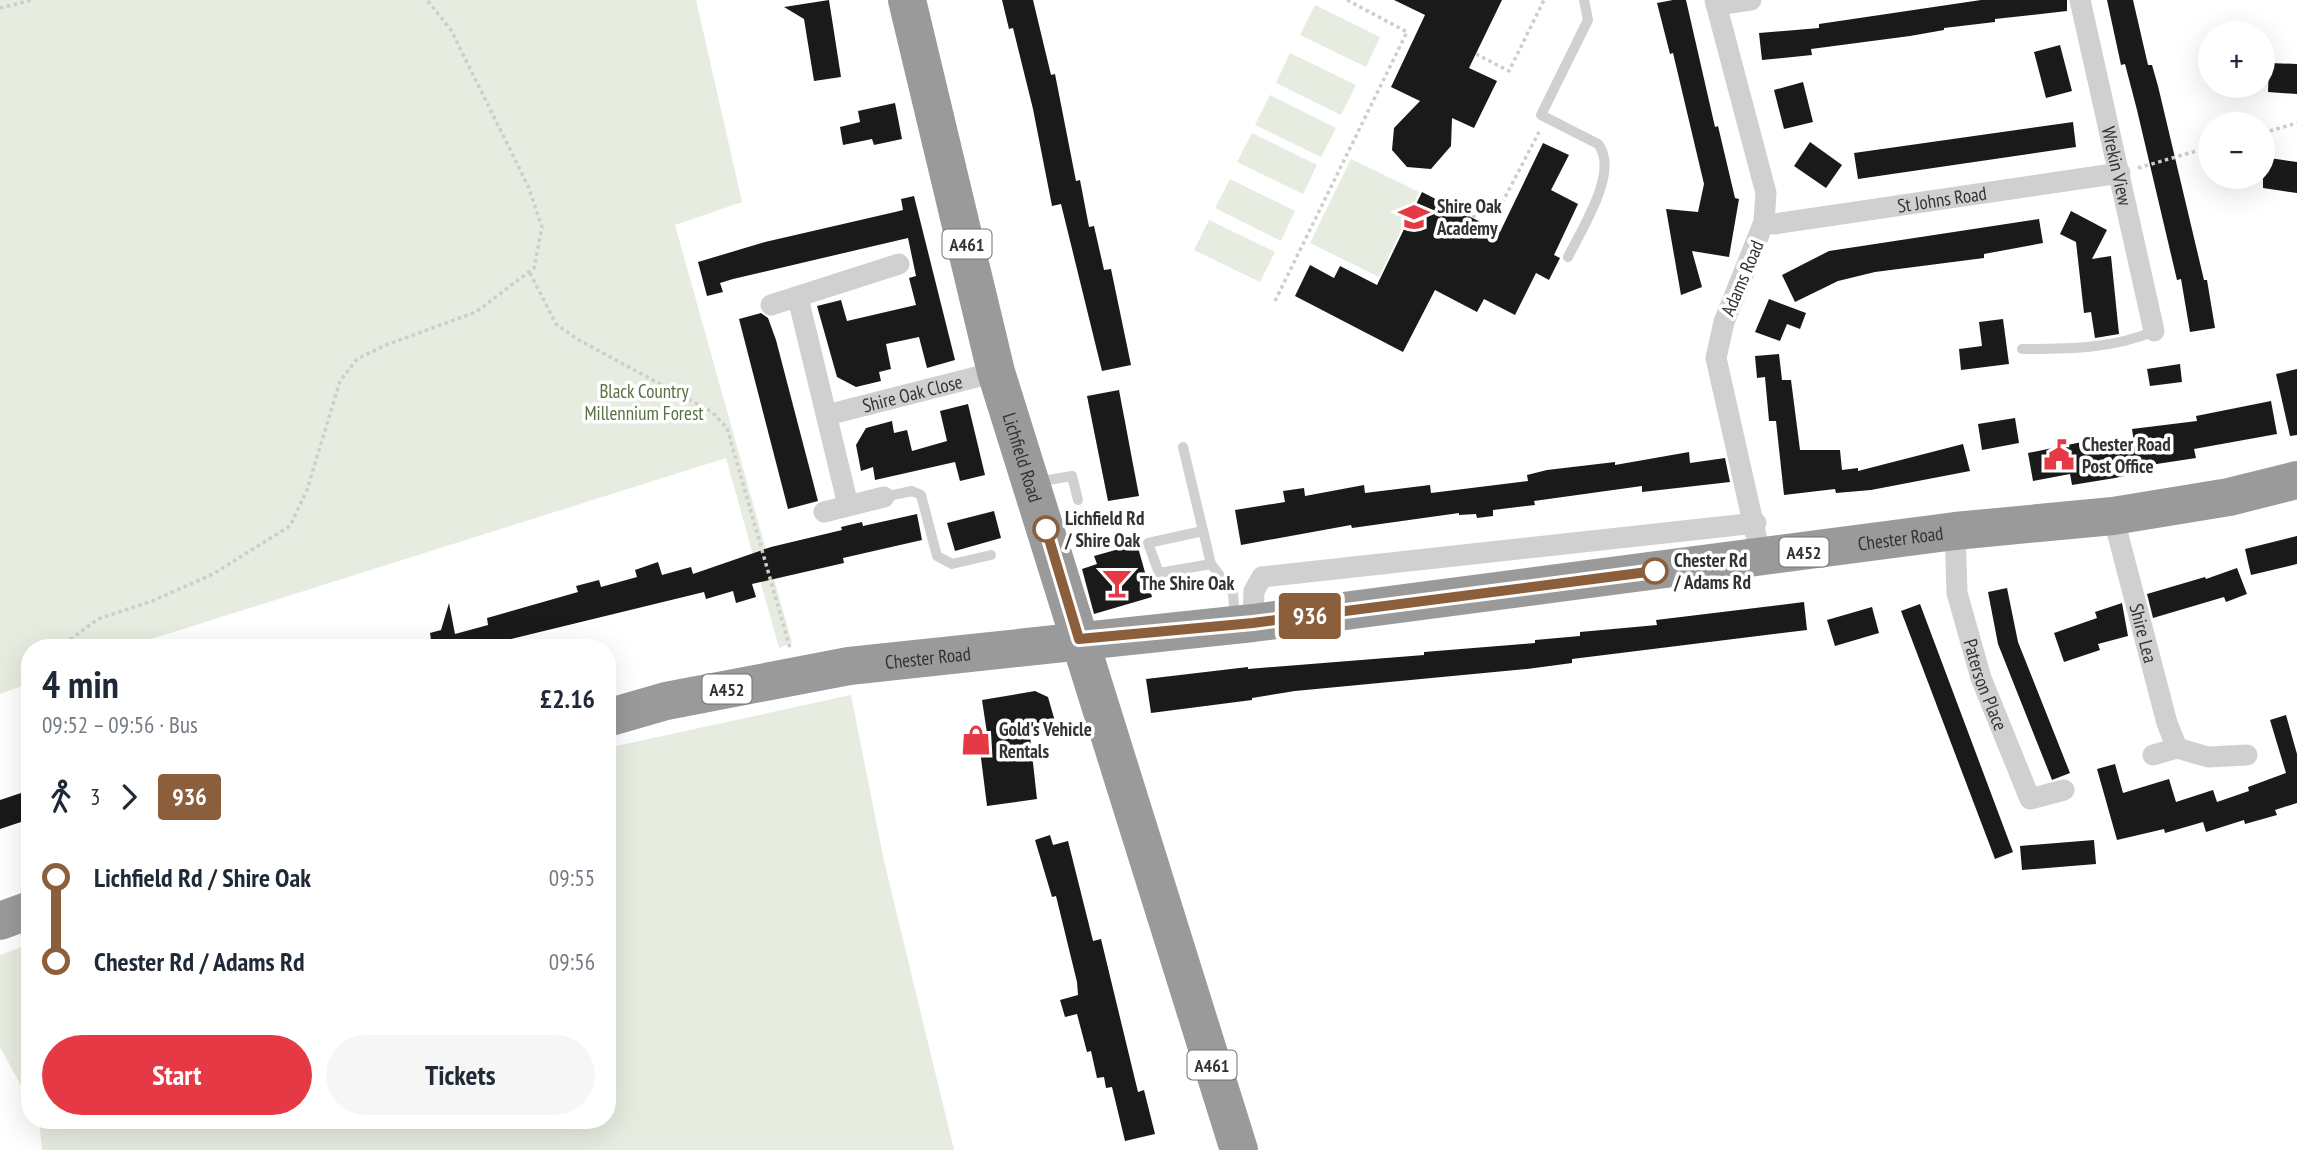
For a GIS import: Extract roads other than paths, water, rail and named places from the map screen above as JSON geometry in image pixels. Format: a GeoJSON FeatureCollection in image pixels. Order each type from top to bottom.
{"type":"FeatureCollection","features":[{"type":"Feature","properties":{"kind":"highway","name":"Lichfield Road"},"geometry":{"type":"LineString","coordinates":[[907,0],[996,372],[1239,1150]]}},
{"type":"Feature","properties":{"kind":"highway","name":"Chester Road"},"geometry":{"type":"LineString","coordinates":[[616,715],[666,701],[797,674],[1079,639],[1244,624],[1758,540],[1955,531],[2113,516],[2229,498],[2297,480]]}},
{"type":"Feature","properties":{"kind":"highway"},"geometry":{"type":"LineString","coordinates":[[0,921],[21,913]]}},
{"type":"Feature","properties":{"kind":"street"},"geometry":{"type":"LineString","coordinates":[[1716,3],[1751,0]]}},
{"type":"Feature","properties":{"kind":"street","name":"Wrekin View"},"geometry":{"type":"LineString","coordinates":[[2080,0],[2154,331]]}},
{"type":"Feature","properties":{"kind":"street","name":"Adams Road"},"geometry":{"type":"LineString","coordinates":[[1716,3],[1766,193],[1764,222],[1724,322],[1716,358],[1758,540]]}},
{"type":"Feature","properties":{"kind":"street","name":"St Johns Road"},"geometry":{"type":"LineString","coordinates":[[1764,222],[1774,225],[2120,173]]}},
{"type":"Feature","properties":{"kind":"street"},"geometry":{"type":"LineString","coordinates":[[771,305],[899,264]]}},
{"type":"Feature","properties":{"kind":"street"},"geometry":{"type":"LineString","coordinates":[[798,298],[848,505]]}},
{"type":"Feature","properties":{"kind":"street","name":"Shire Oak Close"},"geometry":{"type":"LineString","coordinates":[[827,415],[996,372]]}},
{"type":"Feature","properties":{"kind":"street"},"geometry":{"type":"LineString","coordinates":[[824,512],[884,497]]}},
{"type":"Feature","properties":{"kind":"street","name":"Shire Lea"},"geometry":{"type":"LineString","coordinates":[[2113,516],[2166,723],[2177,748]]}},
{"type":"Feature","properties":{"kind":"street","name":"Paterson Place"},"geometry":{"type":"LineString","coordinates":[[1955,531],[1957,593],[1981,678],[2029,799],[2064,790]]}},
{"type":"Feature","properties":{"kind":"street"},"geometry":{"type":"LineString","coordinates":[[2153,755],[2177,748],[2208,757],[2247,755]]}},
{"type":"Feature","properties":{"kind":"lane"},"geometry":{"type":"LineString","coordinates":[[1568,257],[1599,193],[1607,167],[1605,152],[1598,144],[1541,115],[1588,20],[1584,0]]}},
{"type":"Feature","properties":{"kind":"lane"},"geometry":{"type":"LineString","coordinates":[[2022,349],[2071,348],[2137,339],[2154,331]]}},
{"type":"Feature","properties":{"kind":"lane"},"geometry":{"type":"LineString","coordinates":[[1183,447],[1212,564],[1233,593],[1244,624]]}},
{"type":"Feature","properties":{"kind":"lane"},"geometry":{"type":"LineString","coordinates":[[1031,483],[1072,476],[1078,500]]}},
{"type":"Feature","properties":{"kind":"lane"},"geometry":{"type":"LineString","coordinates":[[884,497],[912,491],[921,495],[937,556],[952,565],[991,555]]}},
{"type":"Feature","properties":{"kind":"lane"},"geometry":{"type":"LineString","coordinates":[[1203,531],[1148,543],[1158,573],[1212,564]]}},
{"type":"Feature","properties":{"kind":"place","name":"Shire Oak Academy"},"geometry":{"type":"Point","coordinates":[1414,217]}},
{"type":"Feature","properties":{"kind":"place","name":"Chester Road Post Office"},"geometry":{"type":"Point","coordinates":[2059,455]}},
{"type":"Feature","properties":{"kind":"place","name":"Lichfield Rd / Shire Oak"},"geometry":{"type":"Point","coordinates":[1046,529]}},
{"type":"Feature","properties":{"kind":"place","name":"Chester Rd / Adams Rd"},"geometry":{"type":"Point","coordinates":[1655,571]}},
{"type":"Feature","properties":{"kind":"place","name":"The Shire Oak"},"geometry":{"type":"Point","coordinates":[1117,583]}},
{"type":"Feature","properties":{"kind":"place","name":"Gold's Vehicle Rentals"},"geometry":{"type":"Point","coordinates":[976,740]}},
{"type":"Feature","properties":{"kind":"park label","name":"Black Country Millennium Forest"},"geometry":{"type":"Point","coordinates":[644,402]}}]}
